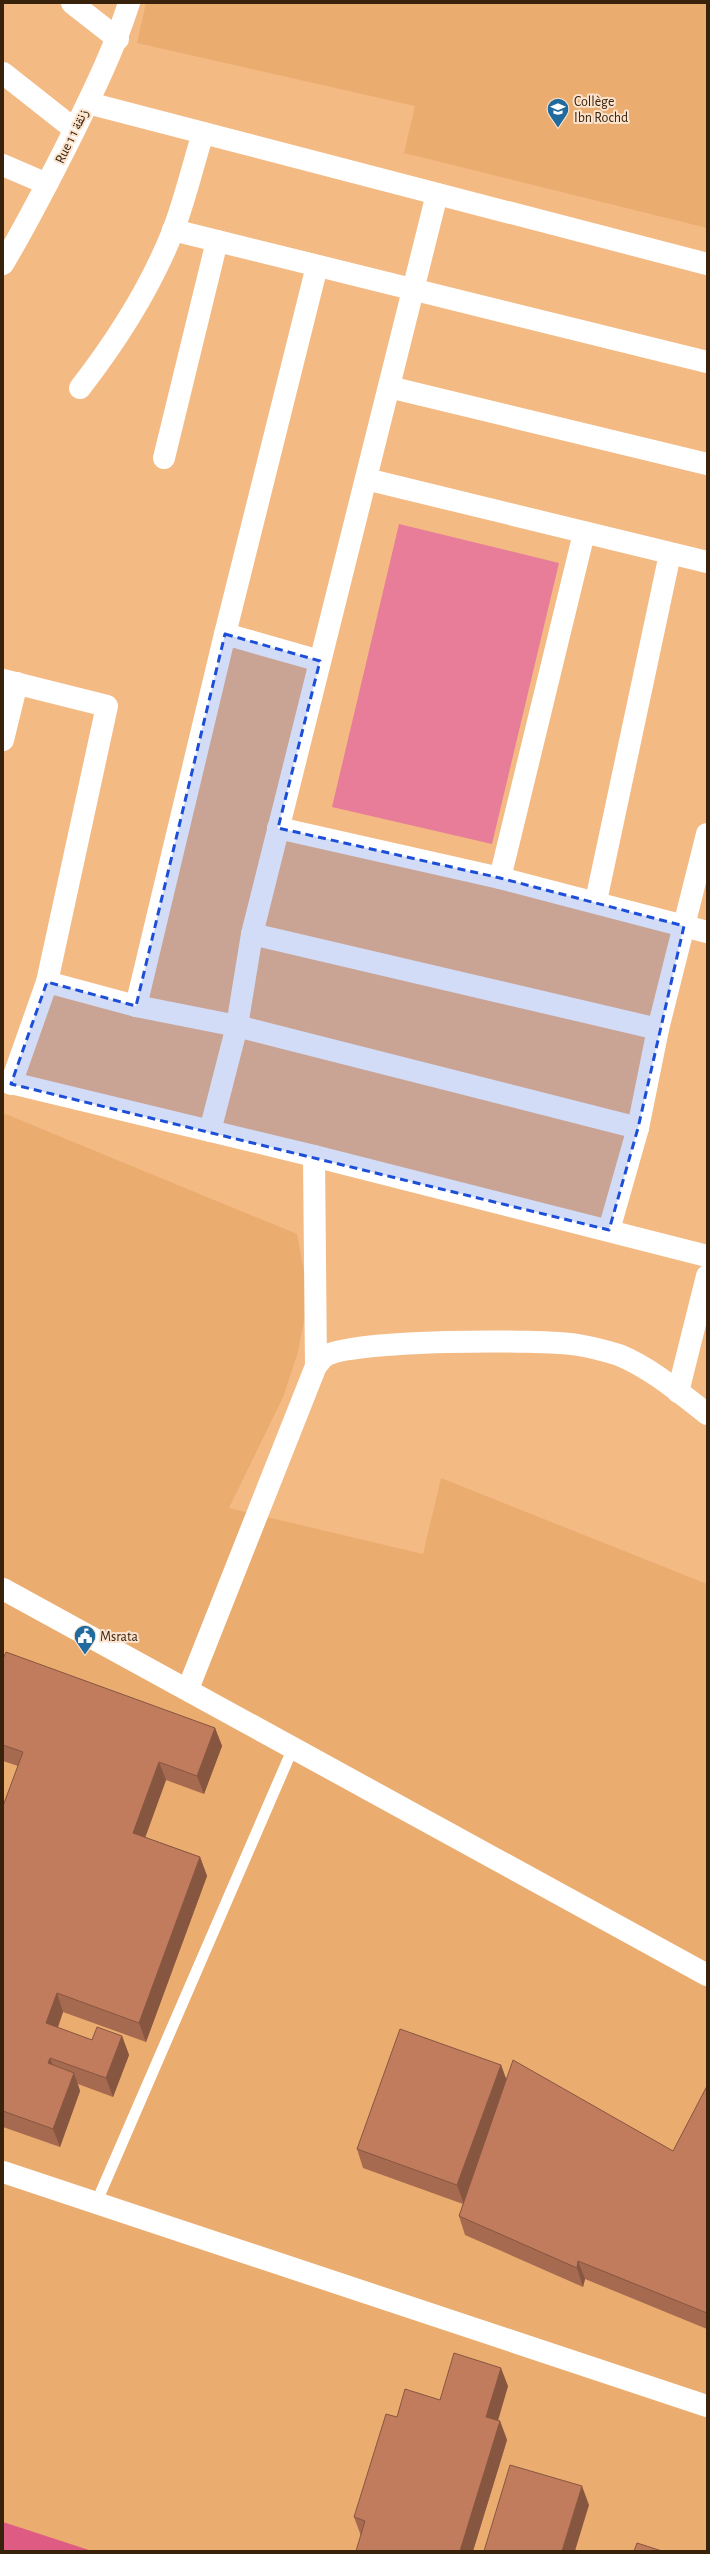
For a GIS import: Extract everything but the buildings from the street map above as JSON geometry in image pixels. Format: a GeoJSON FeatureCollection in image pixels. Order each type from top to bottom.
{"type":"FeatureCollection","features":[{"type":"Feature","properties":{"kind":"street"},"geometry":{"type":"LineString","coordinates":[[72,3],[118,38]]}},
{"type":"Feature","properties":{"kind":"street","name":"Rue 1 زنقة 1"},"geometry":{"type":"LineString","coordinates":[[5,256],[47,184],[88,103],[118,38],[129,3]]}},
{"type":"Feature","properties":{"kind":"street"},"geometry":{"type":"LineString","coordinates":[[3,73],[74,129]]}},
{"type":"Feature","properties":{"kind":"street"},"geometry":{"type":"LineString","coordinates":[[88,103],[707,264]]}},
{"type":"Feature","properties":{"kind":"street"},"geometry":{"type":"LineString","coordinates":[[80,388],[126,325],[145,291],[173,230],[203,133]]}},
{"type":"Feature","properties":{"kind":"street"},"geometry":{"type":"LineString","coordinates":[[3,165],[47,184]]}},
{"type":"Feature","properties":{"kind":"street"},"geometry":{"type":"LineString","coordinates":[[210,1131],[237,1026],[252,934],[437,194]]}},
{"type":"Feature","properties":{"kind":"street"},"geometry":{"type":"LineString","coordinates":[[173,230],[707,362]]}},
{"type":"Feature","properties":{"kind":"street"},"geometry":{"type":"LineString","coordinates":[[164,458],[217,241]]}},
{"type":"Feature","properties":{"kind":"street"},"geometry":{"type":"LineString","coordinates":[[136,1006],[225,634],[317,266]]}},
{"type":"Feature","properties":{"kind":"street"},"geometry":{"type":"LineString","coordinates":[[389,387],[707,464]]}},
{"type":"Feature","properties":{"kind":"street"},"geometry":{"type":"LineString","coordinates":[[366,478],[584,533],[707,562]]}},
{"type":"Feature","properties":{"kind":"street"},"geometry":{"type":"LineString","coordinates":[[500,878],[584,533]]}},
{"type":"Feature","properties":{"kind":"street"},"geometry":{"type":"LineString","coordinates":[[596,901],[670,554]]}},
{"type":"Feature","properties":{"kind":"street"},"geometry":{"type":"LineString","coordinates":[[225,634],[320,661]]}},
{"type":"Feature","properties":{"kind":"street"},"geometry":{"type":"LineString","coordinates":[[3,740],[10,682],[107,706],[47,982],[7,1082],[314,1156],[707,1256]]}},
{"type":"Feature","properties":{"kind":"street"},"geometry":{"type":"LineString","coordinates":[[278,828],[596,901],[707,932]]}},
{"type":"Feature","properties":{"kind":"street"},"geometry":{"type":"LineString","coordinates":[[609,1230],[638,1128],[658,1029],[707,834]]}},
{"type":"Feature","properties":{"kind":"street"},"geometry":{"type":"LineString","coordinates":[[252,934],[658,1029]]}},
{"type":"Feature","properties":{"kind":"street"},"geometry":{"type":"LineString","coordinates":[[47,982],[136,1006],[237,1026],[638,1128]]}},
{"type":"Feature","properties":{"kind":"street"},"geometry":{"type":"LineString","coordinates":[[314,1156],[316,1366]]}},
{"type":"Feature","properties":{"kind":"street"},"geometry":{"type":"LineString","coordinates":[[678,1392],[707,1276]]}},
{"type":"Feature","properties":{"kind":"street"},"geometry":{"type":"LineString","coordinates":[[188,1689],[316,1366],[324,1356],[336,1352],[377,1346],[497,1340],[577,1345],[629,1360],[678,1392],[707,1414]]}},
{"type":"Feature","properties":{"kind":"street"},"geometry":{"type":"LineString","coordinates":[[3,1589],[188,1689],[707,1975]]}},
{"type":"Feature","properties":{"kind":"street"},"geometry":{"type":"LineString","coordinates":[[3,2172],[97,2201],[707,2406]]}},
{"type":"Feature","properties":{"kind":"lane"},"geometry":{"type":"LineString","coordinates":[[97,2201],[293,1748]]}},
{"type":"Feature","properties":{"kind":"highlighted area"},"geometry":{"type":"Polygon","coordinates":[[[225,634],[320,661],[278,828],[500,878],[684,926],[638,1128],[609,1230],[11,1084],[47,982],[136,1006],[225,634]]]}},
{"type":"Feature","properties":{"kind":"shaded area","name":"Collège Ibn Rochd"},"geometry":{"type":"Polygon","coordinates":[[[146,3],[707,3],[707,228],[404,153],[415,106],[137,43],[146,3]]]}},
{"type":"Feature","properties":{"kind":"shaded area"},"geometry":{"type":"Polygon","coordinates":[[[399,524],[559,563],[492,844],[332,807],[399,524]]]}},
{"type":"Feature","properties":{"kind":"shaded area"},"geometry":{"type":"Polygon","coordinates":[[[3,1113],[297,1234],[306,1282],[307,1305],[298,1352],[284,1395],[229,1508],[423,1554],[441,1478],[707,1584],[707,2551],[3,2551],[3,1113]]]}},
{"type":"Feature","properties":{"kind":"shaded area"},"geometry":{"type":"Polygon","coordinates":[[[3,2522],[92,2551],[3,2551],[3,2522]]]}},
{"type":"Feature","properties":{"kind":"place","name":"Collège Ibn Rochd"},"geometry":{"type":"Point","coordinates":[558,128]}},
{"type":"Feature","properties":{"kind":"place","name":"Msrata"},"geometry":{"type":"Point","coordinates":[85,1656]}}]}
